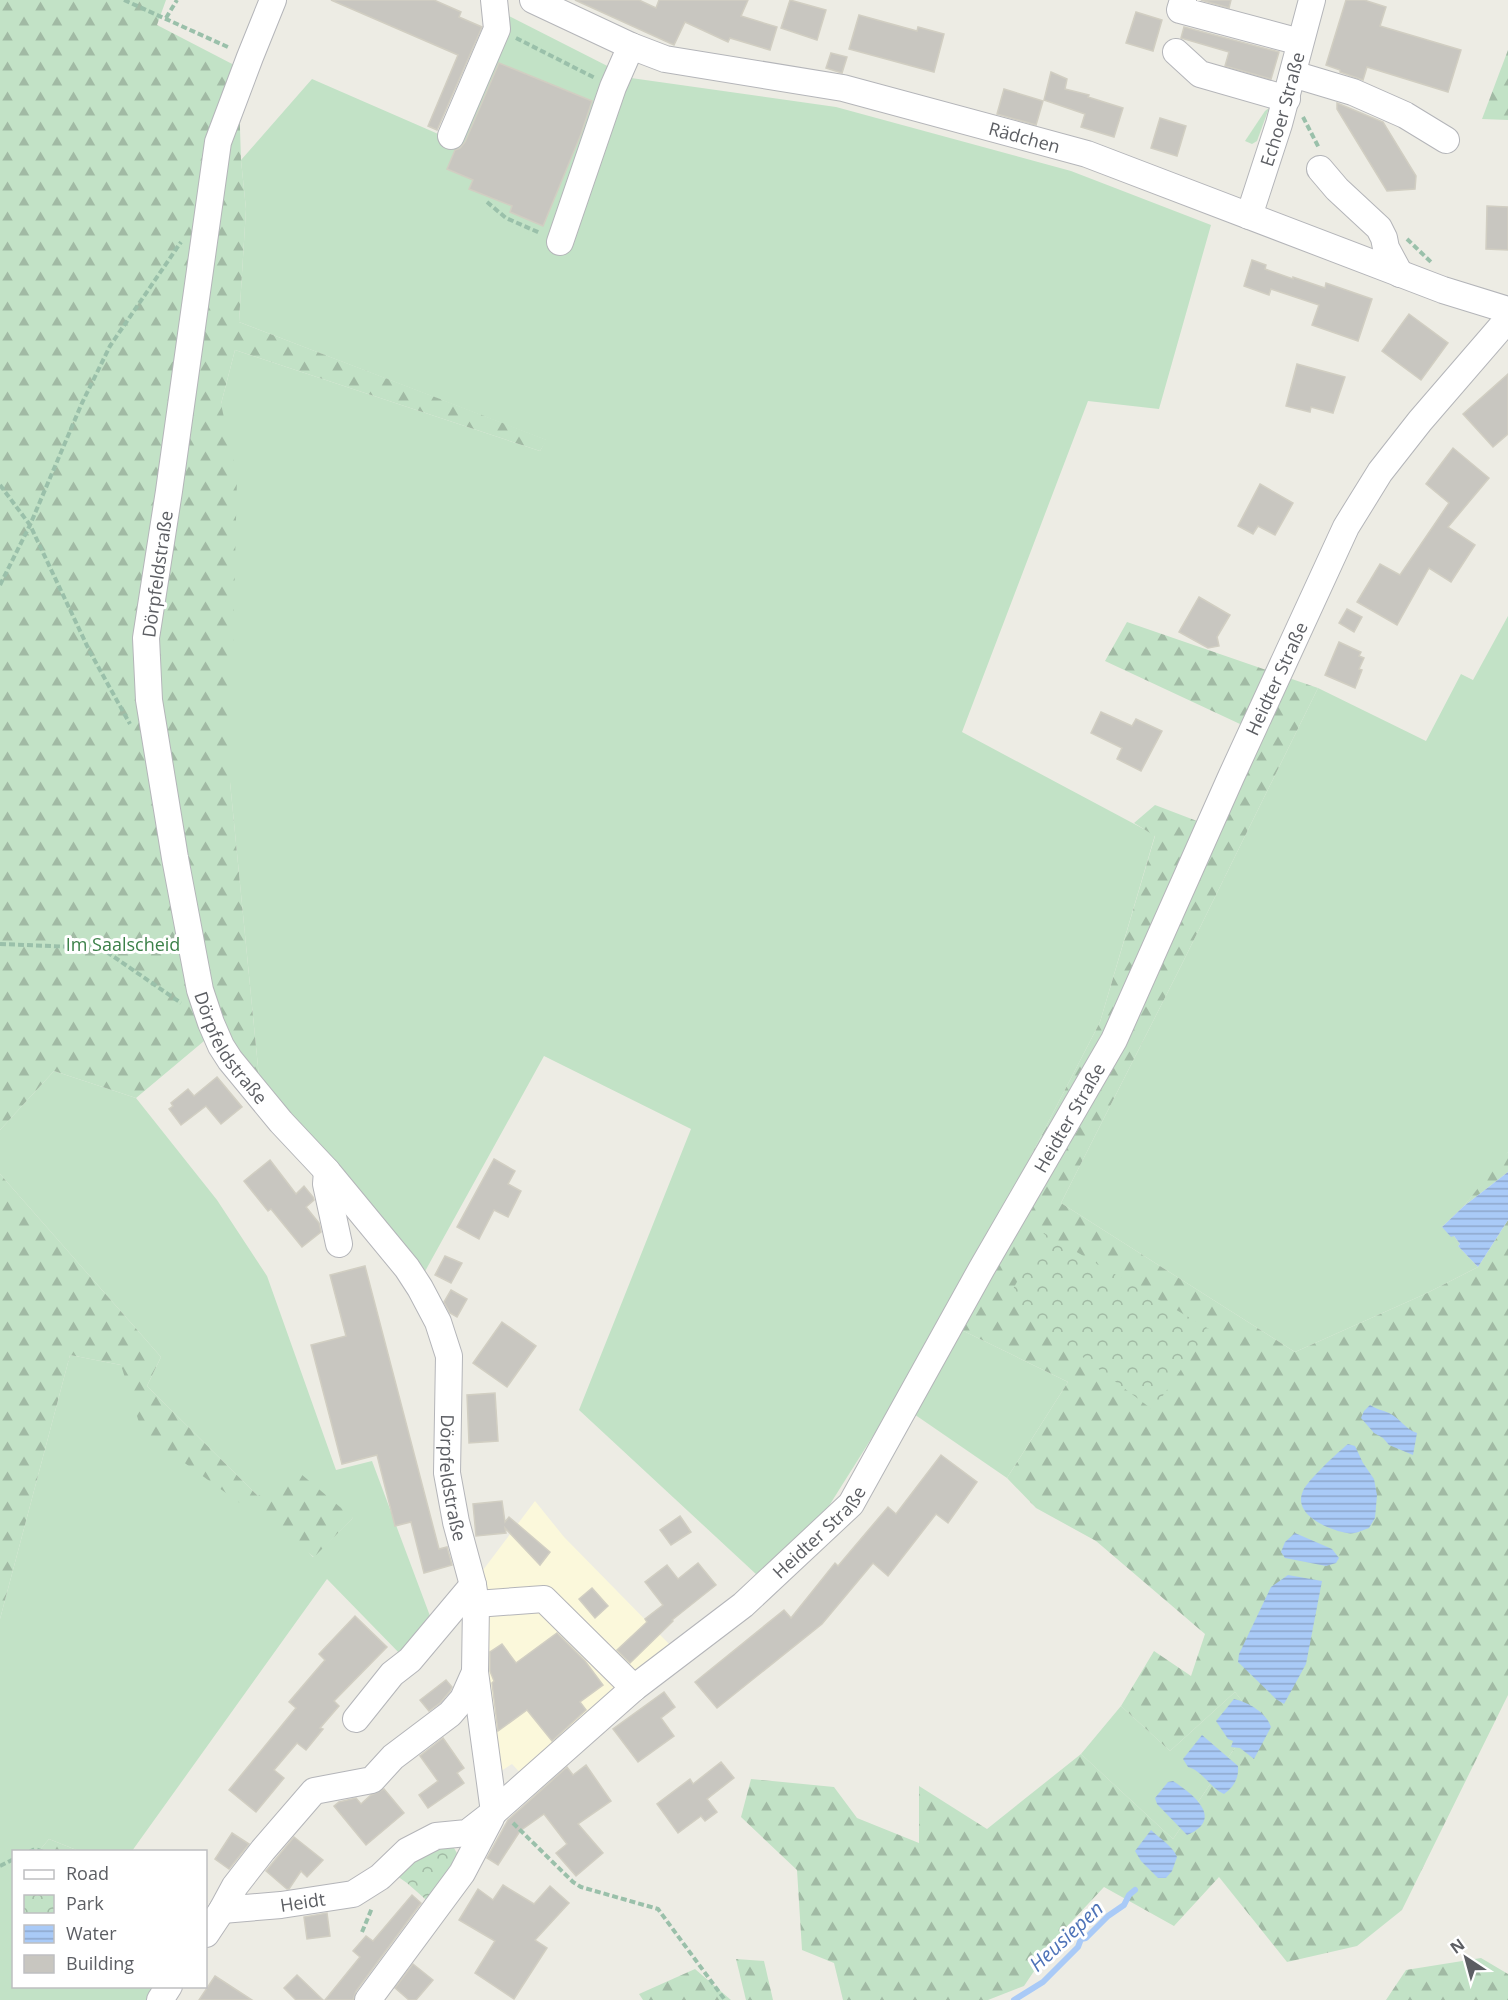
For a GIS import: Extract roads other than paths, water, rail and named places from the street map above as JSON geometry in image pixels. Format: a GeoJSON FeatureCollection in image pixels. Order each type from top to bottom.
{"type":"FeatureCollection","features":[{"type":"Feature","properties":{"kind":"street","name":"Dörpfeldstraße"},"geometry":{"type":"LineString","coordinates":[[273,0],[218,141],[146,638],[149,700],[173,847],[200,990],[221,1046],[281,1122],[327,1171],[407,1268],[438,1322],[449,1356],[447,1473],[456,1522],[474,1594],[475,1672],[494,1812]]}},
{"type":"Feature","properties":{"kind":"street"},"geometry":{"type":"LineString","coordinates":[[451,136],[496,29],[494,0]]}},
{"type":"Feature","properties":{"kind":"street","name":"Rädchen"},"geometry":{"type":"LineString","coordinates":[[533,0],[631,46],[665,59],[843,87],[1087,154],[1443,290],[1508,310]]}},
{"type":"Feature","properties":{"kind":"street"},"geometry":{"type":"LineString","coordinates":[[1183,0],[1180,10],[1300,42]]}},
{"type":"Feature","properties":{"kind":"street","name":"Echoer Straße"},"geometry":{"type":"LineString","coordinates":[[1249,216],[1287,99],[1312,0]]}},
{"type":"Feature","properties":{"kind":"street"},"geometry":{"type":"LineString","coordinates":[[560,242],[612,87],[631,46]]}},
{"type":"Feature","properties":{"kind":"street"},"geometry":{"type":"LineString","coordinates":[[1176,52],[1200,74],[1287,99]]}},
{"type":"Feature","properties":{"kind":"street"},"geometry":{"type":"LineString","coordinates":[[1293,74],[1353,92],[1384,105],[1446,140]]}},
{"type":"Feature","properties":{"kind":"street"},"geometry":{"type":"LineString","coordinates":[[1320,169],[1337,189],[1379,228],[1386,249],[1400,274]]}},
{"type":"Feature","properties":{"kind":"street","name":"Heidter Straße"},"geometry":{"type":"LineString","coordinates":[[494,1812],[634,1689],[743,1605],[851,1503],[982,1268],[1114,1040],[1346,527],[1380,472],[1420,420],[1508,319]]}},
{"type":"Feature","properties":{"kind":"street"},"geometry":{"type":"LineString","coordinates":[[327,1171],[326,1184],[339,1244]]}},
{"type":"Feature","properties":{"kind":"street"},"geometry":{"type":"LineString","coordinates":[[356,1719],[392,1674],[410,1660],[474,1594],[544,1599],[634,1689]]}},
{"type":"Feature","properties":{"kind":"street"},"geometry":{"type":"LineString","coordinates":[[207,1932],[235,1886],[314,1791],[372,1780],[393,1757],[450,1714],[463,1699],[475,1672]]}},
{"type":"Feature","properties":{"kind":"street"},"geometry":{"type":"LineString","coordinates":[[368,2000],[462,1873],[494,1812]]}},
{"type":"Feature","properties":{"kind":"street","name":"Heidt"},"geometry":{"type":"LineString","coordinates":[[222,1910],[281,1905],[353,1894],[380,1877],[407,1851],[435,1836],[468,1833],[494,1812]]}},
{"type":"Feature","properties":{"kind":"water"},"geometry":{"type":"Polygon","coordinates":[[[1508,1172],[1508,1220],[1478,1267],[1458,1246],[1460,1244],[1454,1236],[1451,1237],[1442,1227],[1464,1206],[1508,1172]]]}},
{"type":"Feature","properties":{"kind":"water"},"geometry":{"type":"Polygon","coordinates":[[[1370,1405],[1393,1415],[1417,1433],[1413,1455],[1389,1445],[1361,1418],[1370,1405]]]}},
{"type":"Feature","properties":{"kind":"water"},"geometry":{"type":"Polygon","coordinates":[[[1348,1444],[1355,1446],[1374,1479],[1377,1495],[1375,1518],[1369,1528],[1353,1533],[1331,1529],[1314,1520],[1307,1514],[1301,1500],[1303,1491],[1310,1481],[1348,1444]]]}},
{"type":"Feature","properties":{"kind":"water"},"geometry":{"type":"Polygon","coordinates":[[[1295,1533],[1332,1549],[1339,1558],[1336,1563],[1326,1566],[1285,1558],[1281,1552],[1285,1542],[1295,1533]]]}},
{"type":"Feature","properties":{"kind":"water"},"geometry":{"type":"Polygon","coordinates":[[[1288,1575],[1322,1581],[1306,1664],[1284,1704],[1238,1662],[1239,1654],[1271,1587],[1288,1575]]]}},
{"type":"Feature","properties":{"kind":"water"},"geometry":{"type":"Polygon","coordinates":[[[1234,1699],[1256,1709],[1266,1717],[1271,1727],[1254,1759],[1240,1748],[1231,1747],[1233,1741],[1228,1739],[1216,1721],[1234,1699]]]}},
{"type":"Feature","properties":{"kind":"water"},"geometry":{"type":"Polygon","coordinates":[[[1202,1735],[1238,1766],[1235,1782],[1224,1794],[1198,1772],[1188,1767],[1183,1759],[1202,1735]]]}},
{"type":"Feature","properties":{"kind":"water"},"geometry":{"type":"Polygon","coordinates":[[[1173,1781],[1196,1800],[1205,1814],[1204,1822],[1198,1829],[1187,1835],[1157,1804],[1155,1798],[1168,1782],[1173,1781]]]}},
{"type":"Feature","properties":{"kind":"water"},"geometry":{"type":"Polygon","coordinates":[[[1151,1830],[1169,1846],[1177,1857],[1172,1871],[1166,1878],[1158,1878],[1141,1861],[1135,1851],[1151,1830]]]}},
{"type":"Feature","properties":{"kind":"waterway","name":"Heusiepen"},"geometry":{"type":"LineString","coordinates":[[1014,2000],[1043,1982],[1078,1947],[1081,1939],[1086,1938],[1108,1916],[1124,1905],[1129,1895],[1135,1890]]}},
{"type":"Feature","properties":{"kind":"park label","name":"Im Saalscheid"},"geometry":{"type":"Point","coordinates":[123,944]}}]}
